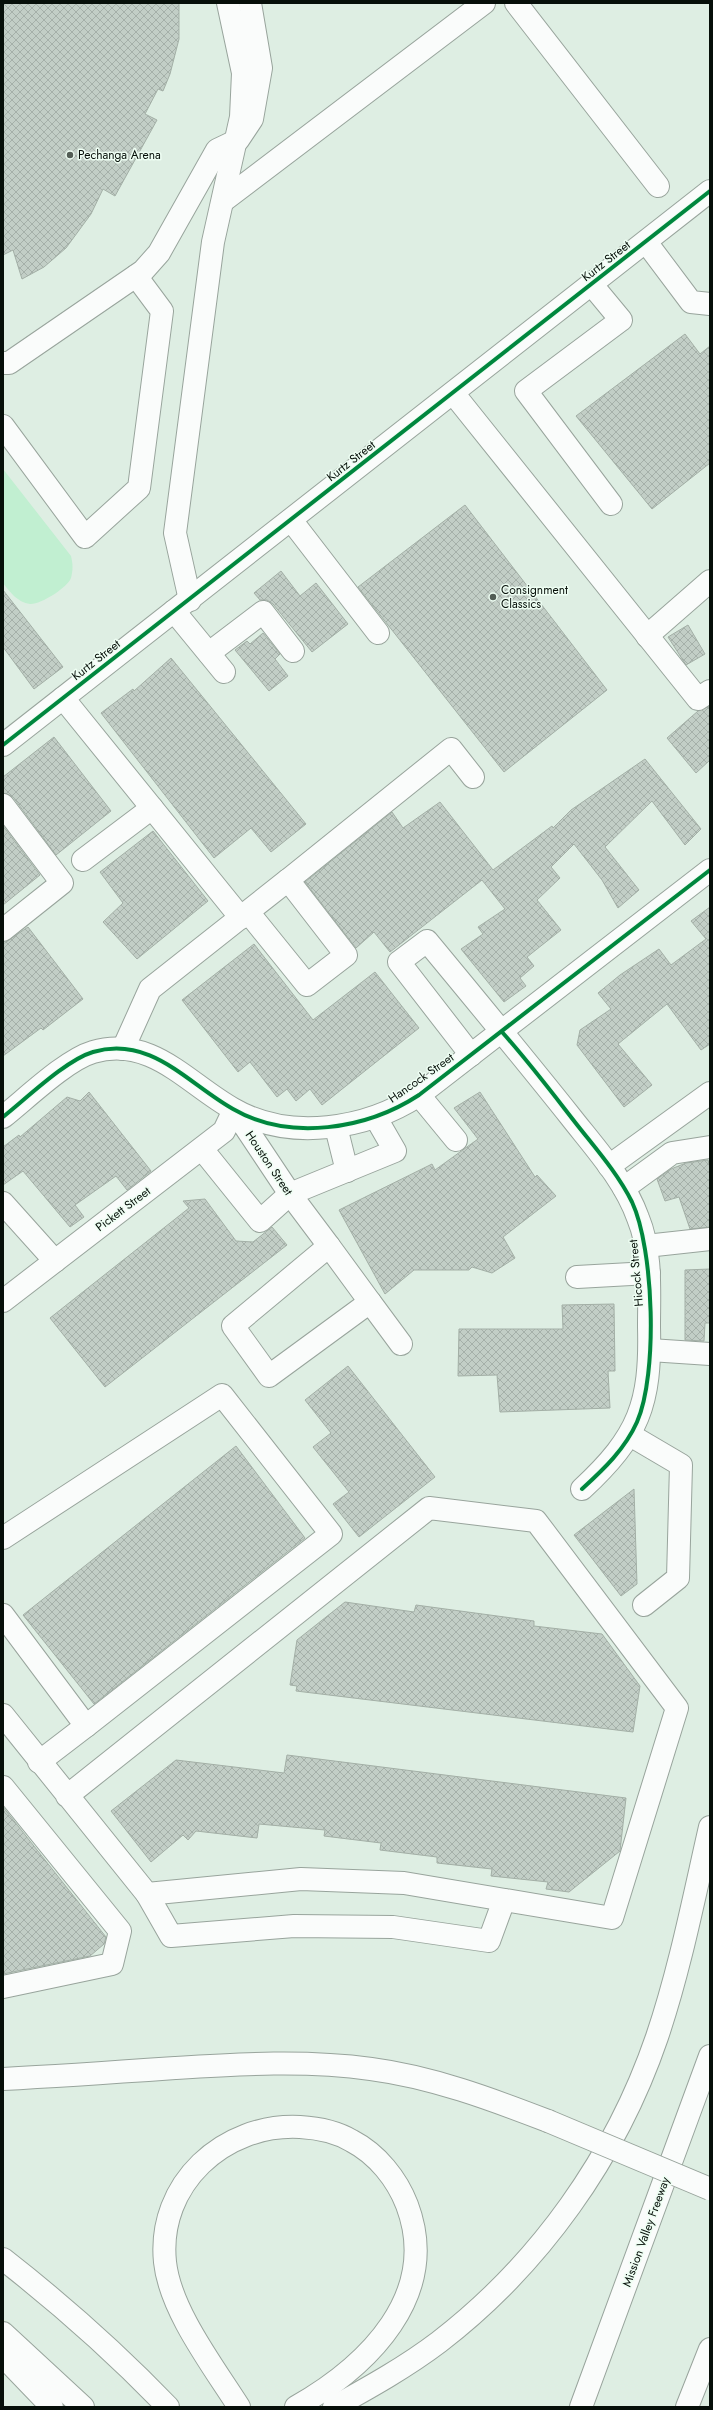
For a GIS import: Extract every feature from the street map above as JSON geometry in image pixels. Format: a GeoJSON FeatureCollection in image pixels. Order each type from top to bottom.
{"type":"FeatureCollection","features":[{"type":"Feature","properties":{"kind":"main road"},"geometry":{"type":"LineString","coordinates":[[224,672],[209,653],[182,606],[175,533],[213,242],[238,140],[241,117],[243,73],[228,3]]}},
{"type":"Feature","properties":{"kind":"main road"},"geometry":{"type":"LineString","coordinates":[[3,363],[9,363],[136,276],[159,253],[217,150],[238,140],[252,119],[261,68],[250,3]]}},
{"type":"Feature","properties":{"kind":"main road"},"geometry":{"type":"LineString","coordinates":[[223,201],[484,3]]}},
{"type":"Feature","properties":{"kind":"main road"},"geometry":{"type":"LineString","coordinates":[[516,3],[658,186]]}},
{"type":"Feature","properties":{"kind":"main road","name":"Kurtz Street"},"geometry":{"type":"LineString","coordinates":[[3,745],[709,192]]}},
{"type":"Feature","properties":{"kind":"main road"},"geometry":{"type":"LineString","coordinates":[[646,242],[691,302],[710,304]]}},
{"type":"Feature","properties":{"kind":"main road"},"geometry":{"type":"LineString","coordinates":[[3,426],[85,537],[139,488],[162,311],[136,276]]}},
{"type":"Feature","properties":{"kind":"main road"},"geometry":{"type":"LineString","coordinates":[[592,285],[621,320],[526,391],[611,504]]}},
{"type":"Feature","properties":{"kind":"main road"},"geometry":{"type":"LineString","coordinates":[[453,393],[698,699],[710,691]]}},
{"type":"Feature","properties":{"kind":"main road"},"geometry":{"type":"LineString","coordinates":[[291,520],[378,633]]}},
{"type":"Feature","properties":{"kind":"main road"},"geometry":{"type":"LineString","coordinates":[[647,636],[710,581]]}},
{"type":"Feature","properties":{"kind":"main road"},"geometry":{"type":"LineString","coordinates":[[209,653],[264,612],[293,651]]}},
{"type":"Feature","properties":{"kind":"main road"},"geometry":{"type":"LineString","coordinates":[[63,698],[152,808],[307,985],[346,955],[288,880]]}},
{"type":"Feature","properties":{"kind":"main road"},"geometry":{"type":"LineString","coordinates":[[123,1049],[150,989],[245,915],[451,749],[474,777]]}},
{"type":"Feature","properties":{"kind":"main road"},"geometry":{"type":"LineString","coordinates":[[3,805],[62,883],[3,930]]}},
{"type":"Feature","properties":{"kind":"main road"},"geometry":{"type":"LineString","coordinates":[[83,860],[152,808]]}},
{"type":"Feature","properties":{"kind":"main road","name":"Hancock Street"},"geometry":{"type":"LineString","coordinates":[[3,1117],[84,1056],[106,1049],[123,1049],[139,1052],[163,1060],[234,1110],[271,1123],[301,1127],[336,1127],[376,1118],[399,1108],[419,1095],[710,870]]}},
{"type":"Feature","properties":{"kind":"main road","name":"Hicock Street"},"geometry":{"type":"LineString","coordinates":[[471,1055],[399,962],[427,941],[609,1166],[624,1188],[639,1219],[646,1246],[649,1273],[650,1350],[646,1392],[630,1435],[615,1457],[582,1489]]}},
{"type":"Feature","properties":{"kind":"main road"},"geometry":{"type":"LineString","coordinates":[[609,1166],[710,1093]]}},
{"type":"Feature","properties":{"kind":"main road"},"geometry":{"type":"LineString","coordinates":[[419,1095],[456,1140]]}},
{"type":"Feature","properties":{"kind":"main road","name":"Pickett Street"},"geometry":{"type":"LineString","coordinates":[[3,1301],[224,1131],[234,1110]]}},
{"type":"Feature","properties":{"kind":"main road","name":"Houston Street"},"geometry":{"type":"LineString","coordinates":[[234,1110],[290,1194],[401,1344]]}},
{"type":"Feature","properties":{"kind":"main road"},"geometry":{"type":"LineString","coordinates":[[202,1149],[260,1220],[290,1194],[395,1151],[376,1118]]}},
{"type":"Feature","properties":{"kind":"main road"},"geometry":{"type":"LineString","coordinates":[[336,1127],[347,1171]]}},
{"type":"Feature","properties":{"kind":"main road"},"geometry":{"type":"LineString","coordinates":[[624,1188],[672,1153],[710,1147]]}},
{"type":"Feature","properties":{"kind":"main road"},"geometry":{"type":"LineString","coordinates":[[3,1203],[55,1261]]}},
{"type":"Feature","properties":{"kind":"main road"},"geometry":{"type":"LineString","coordinates":[[646,1246],[710,1239]]}},
{"type":"Feature","properties":{"kind":"main road"},"geometry":{"type":"LineString","coordinates":[[328,1246],[233,1326],[269,1376],[370,1302]]}},
{"type":"Feature","properties":{"kind":"main road"},"geometry":{"type":"LineString","coordinates":[[576,1277],[649,1273]]}},
{"type":"Feature","properties":{"kind":"main road"},"geometry":{"type":"LineString","coordinates":[[650,1350],[710,1354]]}},
{"type":"Feature","properties":{"kind":"main road"},"geometry":{"type":"LineString","coordinates":[[3,1538],[222,1394],[331,1534],[39,1762]]}},
{"type":"Feature","properties":{"kind":"main road"},"geometry":{"type":"LineString","coordinates":[[630,1435],[681,1465],[678,1578],[644,1605]]}},
{"type":"Feature","properties":{"kind":"main road"},"geometry":{"type":"LineString","coordinates":[[66,1796],[429,1508],[536,1521],[677,1708],[612,1918],[404,1883],[301,1879],[147,1894]]}},
{"type":"Feature","properties":{"kind":"main road"},"geometry":{"type":"LineString","coordinates":[[3,1615],[86,1726]]}},
{"type":"Feature","properties":{"kind":"main road"},"geometry":{"type":"LineString","coordinates":[[3,1715],[66,1796],[147,1894],[171,1936],[294,1926],[392,1928],[489,1941],[504,1900]]}},
{"type":"Feature","properties":{"kind":"main road"},"geometry":{"type":"LineString","coordinates":[[3,1787],[120,1931],[112,1964],[3,1987]]}},
{"type":"Feature","properties":{"kind":"main road"},"geometry":{"type":"LineString","coordinates":[[334,2407],[414,2360],[466,2320],[494,2295],[527,2259],[583,2188],[604,2154],[632,2099],[657,2037],[677,1969],[710,1827]]}},
{"type":"Feature","properties":{"kind":"main road","name":"Mission Valley Freeway"},"geometry":{"type":"LineString","coordinates":[[581,2407],[710,2056]]}},
{"type":"Feature","properties":{"kind":"main road"},"geometry":{"type":"LineString","coordinates":[[3,2079],[267,2062],[326,2063],[373,2069],[423,2078],[488,2097],[710,2189]]}},
{"type":"Feature","properties":{"kind":"main road"},"geometry":{"type":"LineString","coordinates":[[239,2407],[212,2365],[174,2298],[165,2263],[166,2233],[169,2216],[184,2182],[208,2155],[235,2138],[269,2128],[312,2128],[352,2140],[380,2163],[393,2178],[403,2195],[415,2233],[415,2271],[409,2290],[388,2330],[352,2369],[331,2386],[296,2407]]}},
{"type":"Feature","properties":{"kind":"main road"},"geometry":{"type":"LineString","coordinates":[[3,2259],[39,2287],[93,2334],[168,2407]]}},
{"type":"Feature","properties":{"kind":"main road"},"geometry":{"type":"LineString","coordinates":[[3,2333],[82,2406]]}},
{"type":"Feature","properties":{"kind":"main road"},"geometry":{"type":"LineString","coordinates":[[687,2407],[710,2350]]}},
{"type":"Feature","properties":{"kind":"main road"},"geometry":{"type":"LineString","coordinates":[[3,2356],[52,2407]]}},
{"type":"Feature","properties":{"kind":"green space"},"geometry":{"type":"Polygon","coordinates":[[[3,469],[71,556],[72,570],[71,578],[68,582],[53,595],[34,604],[25,603],[18,599],[3,583],[3,469]]]}},
{"type":"Feature","properties":{"kind":"building","name":"Pechanga Arena"},"geometry":{"type":"Polygon","coordinates":[[[3,3],[179,3],[179,39],[170,74],[163,91],[158,89],[145,114],[157,120],[115,196],[103,189],[91,214],[66,248],[44,267],[22,279],[13,250],[3,255],[3,3]]]}},
{"type":"Feature","properties":{"kind":"building"},"geometry":{"type":"Polygon","coordinates":[[[685,334],[700,354],[710,346],[710,463],[652,509],[576,416],[685,334]]]}},
{"type":"Feature","properties":{"kind":"building"},"geometry":{"type":"Polygon","coordinates":[[[465,505],[607,690],[504,772],[358,587],[465,505]]]}},
{"type":"Feature","properties":{"kind":"building"},"geometry":{"type":"Polygon","coordinates":[[[281,571],[300,596],[316,583],[348,624],[312,652],[273,604],[267,600],[260,600],[254,593],[281,571]]]}},
{"type":"Feature","properties":{"kind":"building"},"geometry":{"type":"Polygon","coordinates":[[[3,590],[63,667],[34,689],[3,647],[3,590]]]}},
{"type":"Feature","properties":{"kind":"building"},"geometry":{"type":"Polygon","coordinates":[[[688,625],[705,654],[686,665],[668,637],[688,625]]]}},
{"type":"Feature","properties":{"kind":"building"},"geometry":{"type":"Polygon","coordinates":[[[263,633],[280,654],[275,659],[288,676],[269,691],[235,650],[247,641],[250,644],[263,633]]]}},
{"type":"Feature","properties":{"kind":"building"},"geometry":{"type":"Polygon","coordinates":[[[171,658],[306,824],[271,852],[251,828],[214,858],[101,713],[133,689],[134,691],[171,658]]]}},
{"type":"Feature","properties":{"kind":"building"},"geometry":{"type":"Polygon","coordinates":[[[710,706],[710,760],[696,773],[667,738],[698,711],[710,706]]]}},
{"type":"Feature","properties":{"kind":"building"},"geometry":{"type":"Polygon","coordinates":[[[54,737],[111,811],[56,855],[13,797],[3,793],[3,777],[54,737]]]}},
{"type":"Feature","properties":{"kind":"building"},"geometry":{"type":"Polygon","coordinates":[[[645,759],[701,829],[685,845],[652,801],[605,847],[639,890],[618,908],[602,880],[574,844],[551,867],[560,878],[537,900],[561,930],[527,957],[534,966],[520,978],[526,986],[504,1002],[461,949],[483,934],[478,927],[505,909],[482,880],[390,952],[374,932],[356,948],[305,882],[392,812],[403,828],[440,802],[493,870],[552,826],[553,828],[571,810],[645,759]]]}},
{"type":"Feature","properties":{"kind":"building"},"geometry":{"type":"Polygon","coordinates":[[[3,826],[40,875],[3,905],[3,826]]]}},
{"type":"Feature","properties":{"kind":"building"},"geometry":{"type":"Polygon","coordinates":[[[153,831],[208,901],[137,959],[103,922],[123,903],[100,872],[153,831]]]}},
{"type":"Feature","properties":{"kind":"building"},"geometry":{"type":"Polygon","coordinates":[[[710,907],[710,1044],[701,1050],[667,1004],[618,1044],[652,1085],[624,1107],[577,1045],[580,1030],[611,1009],[598,993],[620,975],[659,949],[671,965],[706,939],[691,921],[710,907]]]}},
{"type":"Feature","properties":{"kind":"building"},"geometry":{"type":"Polygon","coordinates":[[[28,927],[83,999],[43,1030],[41,1028],[3,1056],[3,944],[28,927]]]}},
{"type":"Feature","properties":{"kind":"building"},"geometry":{"type":"Polygon","coordinates":[[[254,944],[313,1020],[375,972],[419,1028],[322,1105],[310,1089],[296,1101],[287,1089],[277,1097],[250,1062],[238,1072],[182,1000],[254,944]]]}},
{"type":"Feature","properties":{"kind":"building"},"geometry":{"type":"Polygon","coordinates":[[[89,1092],[151,1171],[127,1190],[116,1176],[75,1205],[84,1217],[70,1227],[23,1171],[3,1185],[3,1147],[19,1135],[20,1137],[67,1097],[80,1101],[89,1092]]]}},
{"type":"Feature","properties":{"kind":"building"},"geometry":{"type":"Polygon","coordinates":[[[480,1092],[535,1177],[537,1175],[556,1196],[503,1237],[515,1258],[492,1273],[472,1267],[469,1270],[414,1270],[385,1294],[339,1210],[432,1164],[435,1170],[478,1139],[454,1108],[480,1092]]]}},
{"type":"Feature","properties":{"kind":"building"},"geometry":{"type":"Polygon","coordinates":[[[708,1160],[710,1168],[710,1227],[690,1229],[679,1197],[665,1201],[657,1179],[671,1169],[686,1163],[708,1160]]]}},
{"type":"Feature","properties":{"kind":"building"},"geometry":{"type":"Polygon","coordinates":[[[205,1199],[236,1241],[253,1242],[272,1227],[287,1245],[105,1387],[50,1318],[189,1208],[183,1201],[205,1199]]]}},
{"type":"Feature","properties":{"kind":"building"},"geometry":{"type":"Polygon","coordinates":[[[710,1269],[710,1323],[705,1323],[704,1341],[685,1340],[685,1270],[710,1269]]]}},
{"type":"Feature","properties":{"kind":"building"},"geometry":{"type":"Polygon","coordinates":[[[614,1304],[615,1371],[608,1371],[610,1408],[500,1412],[497,1375],[458,1376],[459,1329],[563,1329],[562,1305],[614,1304]]]}},
{"type":"Feature","properties":{"kind":"building"},"geometry":{"type":"Polygon","coordinates":[[[348,1366],[435,1477],[359,1537],[333,1504],[349,1492],[313,1447],[331,1433],[305,1400],[348,1366]]]}},
{"type":"Feature","properties":{"kind":"building"},"geometry":{"type":"Polygon","coordinates":[[[236,1446],[305,1538],[94,1704],[23,1615],[236,1446]]]}},
{"type":"Feature","properties":{"kind":"building"},"geometry":{"type":"Polygon","coordinates":[[[634,1489],[637,1584],[621,1596],[574,1535],[634,1489]]]}},
{"type":"Feature","properties":{"kind":"building"},"geometry":{"type":"Polygon","coordinates":[[[345,1602],[414,1612],[416,1605],[534,1621],[534,1626],[602,1634],[640,1686],[633,1732],[296,1691],[297,1686],[290,1685],[297,1640],[345,1602]]]}},
{"type":"Feature","properties":{"kind":"building"},"geometry":{"type":"Polygon","coordinates":[[[287,1755],[626,1798],[620,1851],[569,1892],[546,1889],[548,1882],[491,1876],[492,1869],[437,1863],[437,1857],[380,1850],[381,1843],[324,1836],[325,1830],[259,1824],[257,1838],[196,1831],[188,1840],[183,1835],[151,1862],[111,1811],[176,1760],[284,1773],[287,1755]]]}},
{"type":"Feature","properties":{"kind":"building"},"geometry":{"type":"Polygon","coordinates":[[[3,1807],[106,1937],[104,1944],[90,1956],[3,1974],[3,1807]]]}},
{"type":"Feature","properties":{"kind":"cycle path"},"geometry":{"type":"LineString","coordinates":[[3,745],[710,191]]}},
{"type":"Feature","properties":{"kind":"cycle path"},"geometry":{"type":"LineString","coordinates":[[3,1117],[47,1080],[82,1056],[93,1052],[114,1049],[133,1050],[151,1056],[184,1075],[216,1099],[233,1109],[255,1119],[279,1126],[303,1128],[328,1127],[352,1123],[376,1116],[398,1107],[419,1095],[710,870]]}},
{"type":"Feature","properties":{"kind":"cycle path"},"geometry":{"type":"LineString","coordinates":[[502,1032],[541,1078],[614,1172],[632,1202],[645,1249],[651,1312],[648,1374],[644,1401],[637,1422],[620,1450],[582,1489]]}},
{"type":"Feature","properties":{"kind":"place","name":"Pechanga Arena"},"geometry":{"type":"Point","coordinates":[70,155]}},
{"type":"Feature","properties":{"kind":"place","name":"Consignment Classics"},"geometry":{"type":"Point","coordinates":[493,597]}}]}
